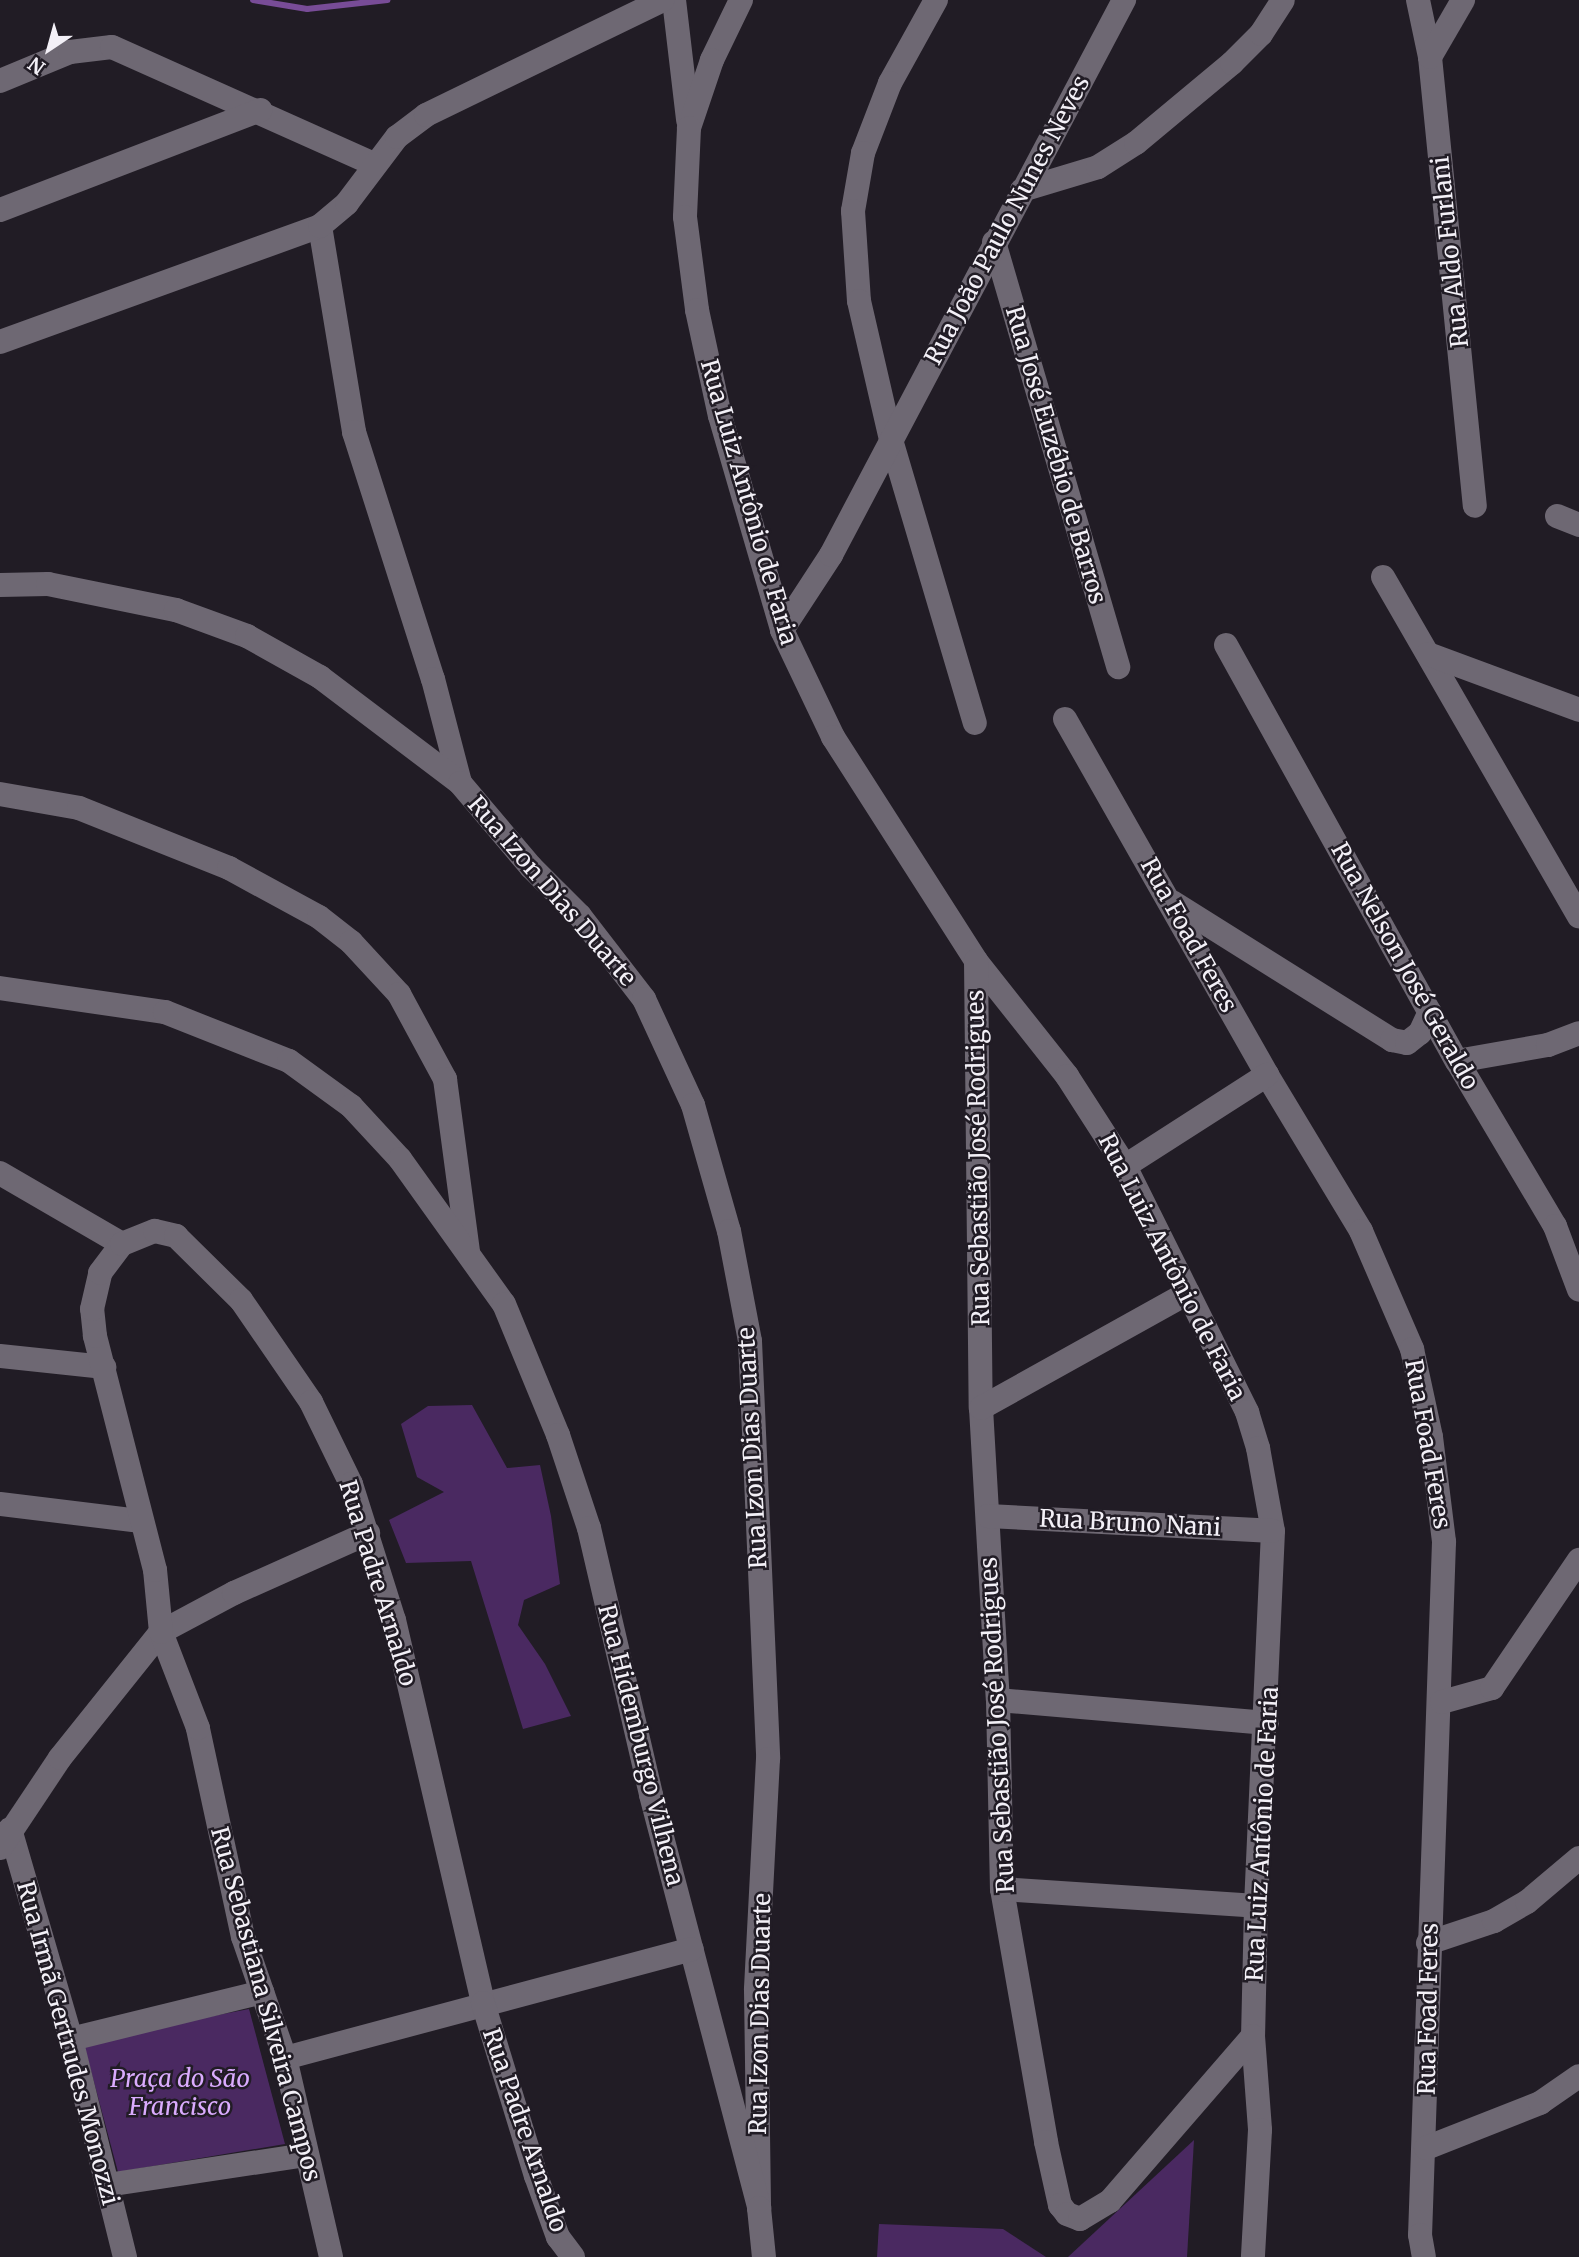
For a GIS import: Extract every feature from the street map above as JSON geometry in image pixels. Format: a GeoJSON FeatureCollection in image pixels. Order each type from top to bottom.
{"type":"FeatureCollection","features":[{"type":"Feature","properties":{"kind":"street"},"geometry":{"type":"LineString","coordinates":[[0,342],[320,226],[347,204],[373,164],[426,115],[663,0]]}},
{"type":"Feature","properties":{"kind":"street","name":"Rua Luiz Antônio de Faria"},"geometry":{"type":"LineString","coordinates":[[674,0],[689,128],[685,217],[697,310],[720,416],[782,631],[833,737],[976,961],[1067,1076],[1125,1166],[1247,1412],[1273,1531],[1267,1723],[1256,1906],[1253,2036],[1260,2130],[1253,2257]]}},
{"type":"Feature","properties":{"kind":"street","name":"Rua Luiz Antônio de Faria"},"geometry":{"type":"LineString","coordinates":[[689,128],[712,60],[741,0]]}},
{"type":"Feature","properties":{"kind":"street"},"geometry":{"type":"LineString","coordinates":[[936,0],[890,83],[863,153],[853,211],[859,300],[891,440],[975,723]]}},
{"type":"Feature","properties":{"kind":"street","name":"Rua João Paulo Nunes Neves"},"geometry":{"type":"LineString","coordinates":[[782,631],[831,555],[1124,0]]}},
{"type":"Feature","properties":{"kind":"street"},"geometry":{"type":"LineString","coordinates":[[1022,190],[1098,167],[1136,143],[1232,63],[1261,34],[1283,0]]}},
{"type":"Feature","properties":{"kind":"street","name":"Rua Aldo Furlani"},"geometry":{"type":"LineString","coordinates":[[1418,0],[1430,57],[1475,506]]}},
{"type":"Feature","properties":{"kind":"street"},"geometry":{"type":"LineString","coordinates":[[1430,57],[1462,0]]}},
{"type":"Feature","properties":{"kind":"street"},"geometry":{"type":"LineString","coordinates":[[0,81],[93,47],[132,52],[373,164]]}},
{"type":"Feature","properties":{"kind":"street"},"geometry":{"type":"LineString","coordinates":[[0,210],[260,110]]}},
{"type":"Feature","properties":{"kind":"street"},"geometry":{"type":"LineString","coordinates":[[320,226],[354,432],[433,679],[460,783]]}},
{"type":"Feature","properties":{"kind":"street","name":"Rua José Euzébio de Barros"},"geometry":{"type":"LineString","coordinates":[[995,242],[1118,667]]}},
{"type":"Feature","properties":{"kind":"street"},"geometry":{"type":"LineString","coordinates":[[1383,578],[1579,917]]}},
{"type":"Feature","properties":{"kind":"street","name":"Rua Izon Dias Duarte"},"geometry":{"type":"LineString","coordinates":[[0,584],[48,584],[176,610],[247,636],[320,677],[460,783],[531,867],[580,916],[644,999],[693,1105],[729,1231],[750,1341],[768,1759],[756,1990],[759,2208]]}},
{"type":"Feature","properties":{"kind":"street","name":"Rua Nelson José Geraldo"},"geometry":{"type":"LineString","coordinates":[[1226,645],[1457,1061],[1555,1226],[1579,1290]]}},
{"type":"Feature","properties":{"kind":"street"},"geometry":{"type":"LineString","coordinates":[[1428,654],[1579,710]]}},
{"type":"Feature","properties":{"kind":"street","name":"Rua Foad Feres"},"geometry":{"type":"LineString","coordinates":[[1065,719],[1267,1075],[1361,1231],[1412,1349],[1431,1437],[1444,1542],[1442,1702],[1429,1943],[1426,2148],[1420,2235],[1424,2257]]}},
{"type":"Feature","properties":{"kind":"street"},"geometry":{"type":"LineString","coordinates":[[0,794],[79,808],[229,869],[318,917],[351,942],[399,994],[445,1079],[468,1252]]}},
{"type":"Feature","properties":{"kind":"street"},"geometry":{"type":"LineString","coordinates":[[1171,902],[1392,1040],[1408,1043],[1420,1033],[1430,1012]]}},
{"type":"Feature","properties":{"kind":"street","name":"Rua Sebastião José Rodrigues"},"geometry":{"type":"LineString","coordinates":[[976,961],[981,1408],[998,1700],[1002,1889],[1046,2142],[1060,2205],[1072,2218],[1095,2212],[1110,2201],[1253,2036]]}},
{"type":"Feature","properties":{"kind":"street","name":"Rua Hidemburgo Vilhena"},"geometry":{"type":"LineString","coordinates":[[0,988],[165,1012],[289,1061],[351,1106],[400,1159],[504,1304],[558,1435],[590,1528],[651,1795],[759,2208],[764,2257]]}},
{"type":"Feature","properties":{"kind":"street"},"geometry":{"type":"LineString","coordinates":[[1457,1061],[1548,1045],[1579,1032]]}},
{"type":"Feature","properties":{"kind":"street"},"geometry":{"type":"LineString","coordinates":[[1125,1166],[1267,1075]]}},
{"type":"Feature","properties":{"kind":"street"},"geometry":{"type":"LineString","coordinates":[[0,1173],[122,1244],[100,1273],[93,1297],[95,1336],[155,1570],[160,1632]]}},
{"type":"Feature","properties":{"kind":"street","name":"Rua Padre Arnaldo"},"geometry":{"type":"LineString","coordinates":[[122,1244],[155,1231],[176,1236],[241,1300],[311,1402],[351,1484],[394,1620],[483,2003],[536,2176],[558,2237],[573,2257]]}},
{"type":"Feature","properties":{"kind":"street"},"geometry":{"type":"LineString","coordinates":[[981,1408],[1188,1293]]}},
{"type":"Feature","properties":{"kind":"street"},"geometry":{"type":"LineString","coordinates":[[0,1356],[104,1367]]}},
{"type":"Feature","properties":{"kind":"street"},"geometry":{"type":"LineString","coordinates":[[0,1504],[141,1521]]}},
{"type":"Feature","properties":{"kind":"street","name":"Rua Bruno Nani"},"geometry":{"type":"LineString","coordinates":[[988,1516],[1273,1531]]}},
{"type":"Feature","properties":{"kind":"street"},"geometry":{"type":"LineString","coordinates":[[5,1839],[60,1758],[160,1632],[234,1593],[368,1533]]}},
{"type":"Feature","properties":{"kind":"street"},"geometry":{"type":"LineString","coordinates":[[1442,1702],[1492,1688],[1579,1560]]}},
{"type":"Feature","properties":{"kind":"street","name":"Rua Sebastiana Silveira Campos"},"geometry":{"type":"LineString","coordinates":[[160,1632],[198,1728],[243,1937],[285,2058],[305,2155],[331,2257]]}},
{"type":"Feature","properties":{"kind":"street"},"geometry":{"type":"LineString","coordinates":[[998,1700],[1267,1723]]}},
{"type":"Feature","properties":{"kind":"street","name":"Rua Irmã Gertrudes Monozzi"},"geometry":{"type":"LineString","coordinates":[[5,1839],[71,2039],[125,2257]]}},
{"type":"Feature","properties":{"kind":"street"},"geometry":{"type":"LineString","coordinates":[[1429,1943],[1494,1921],[1527,1902],[1579,1858]]}},
{"type":"Feature","properties":{"kind":"street"},"geometry":{"type":"LineString","coordinates":[[1002,1889],[1256,1906]]}},
{"type":"Feature","properties":{"kind":"street"},"geometry":{"type":"LineString","coordinates":[[285,2058],[692,1949]]}},
{"type":"Feature","properties":{"kind":"street"},"geometry":{"type":"LineString","coordinates":[[71,2039],[262,1992]]}},
{"type":"Feature","properties":{"kind":"street"},"geometry":{"type":"LineString","coordinates":[[1426,2148],[1540,2103],[1579,2076]]}},
{"type":"Feature","properties":{"kind":"street"},"geometry":{"type":"LineString","coordinates":[[107,2185],[305,2155]]}},
{"type":"Feature","properties":{"kind":"green space"},"geometry":{"type":"Polygon","coordinates":[[[472,1405],[507,1468],[540,1465],[551,1516],[560,1584],[524,1600],[518,1625],[545,1664],[571,1716],[523,1729],[471,1561],[406,1563],[389,1520],[444,1492],[417,1477],[401,1424],[428,1406],[472,1405]]]}},
{"type":"Feature","properties":{"kind":"green space","name":"Praça do São Francisco"},"geometry":{"type":"Polygon","coordinates":[[[249,2009],[285,2144],[118,2172],[83,2041],[249,2009]]]}},
{"type":"Feature","properties":{"kind":"green space"},"geometry":{"type":"Polygon","coordinates":[[[1194,2140],[1187,2257],[1068,2257],[1194,2140]]]}},
{"type":"Feature","properties":{"kind":"green space"},"geometry":{"type":"Polygon","coordinates":[[[879,2224],[1003,2229],[1046,2257],[877,2257],[879,2224]]]}},
{"type":"Feature","properties":{"kind":"waterway"},"geometry":{"type":"LineString","coordinates":[[253,0],[307,9],[387,0]]}}]}
